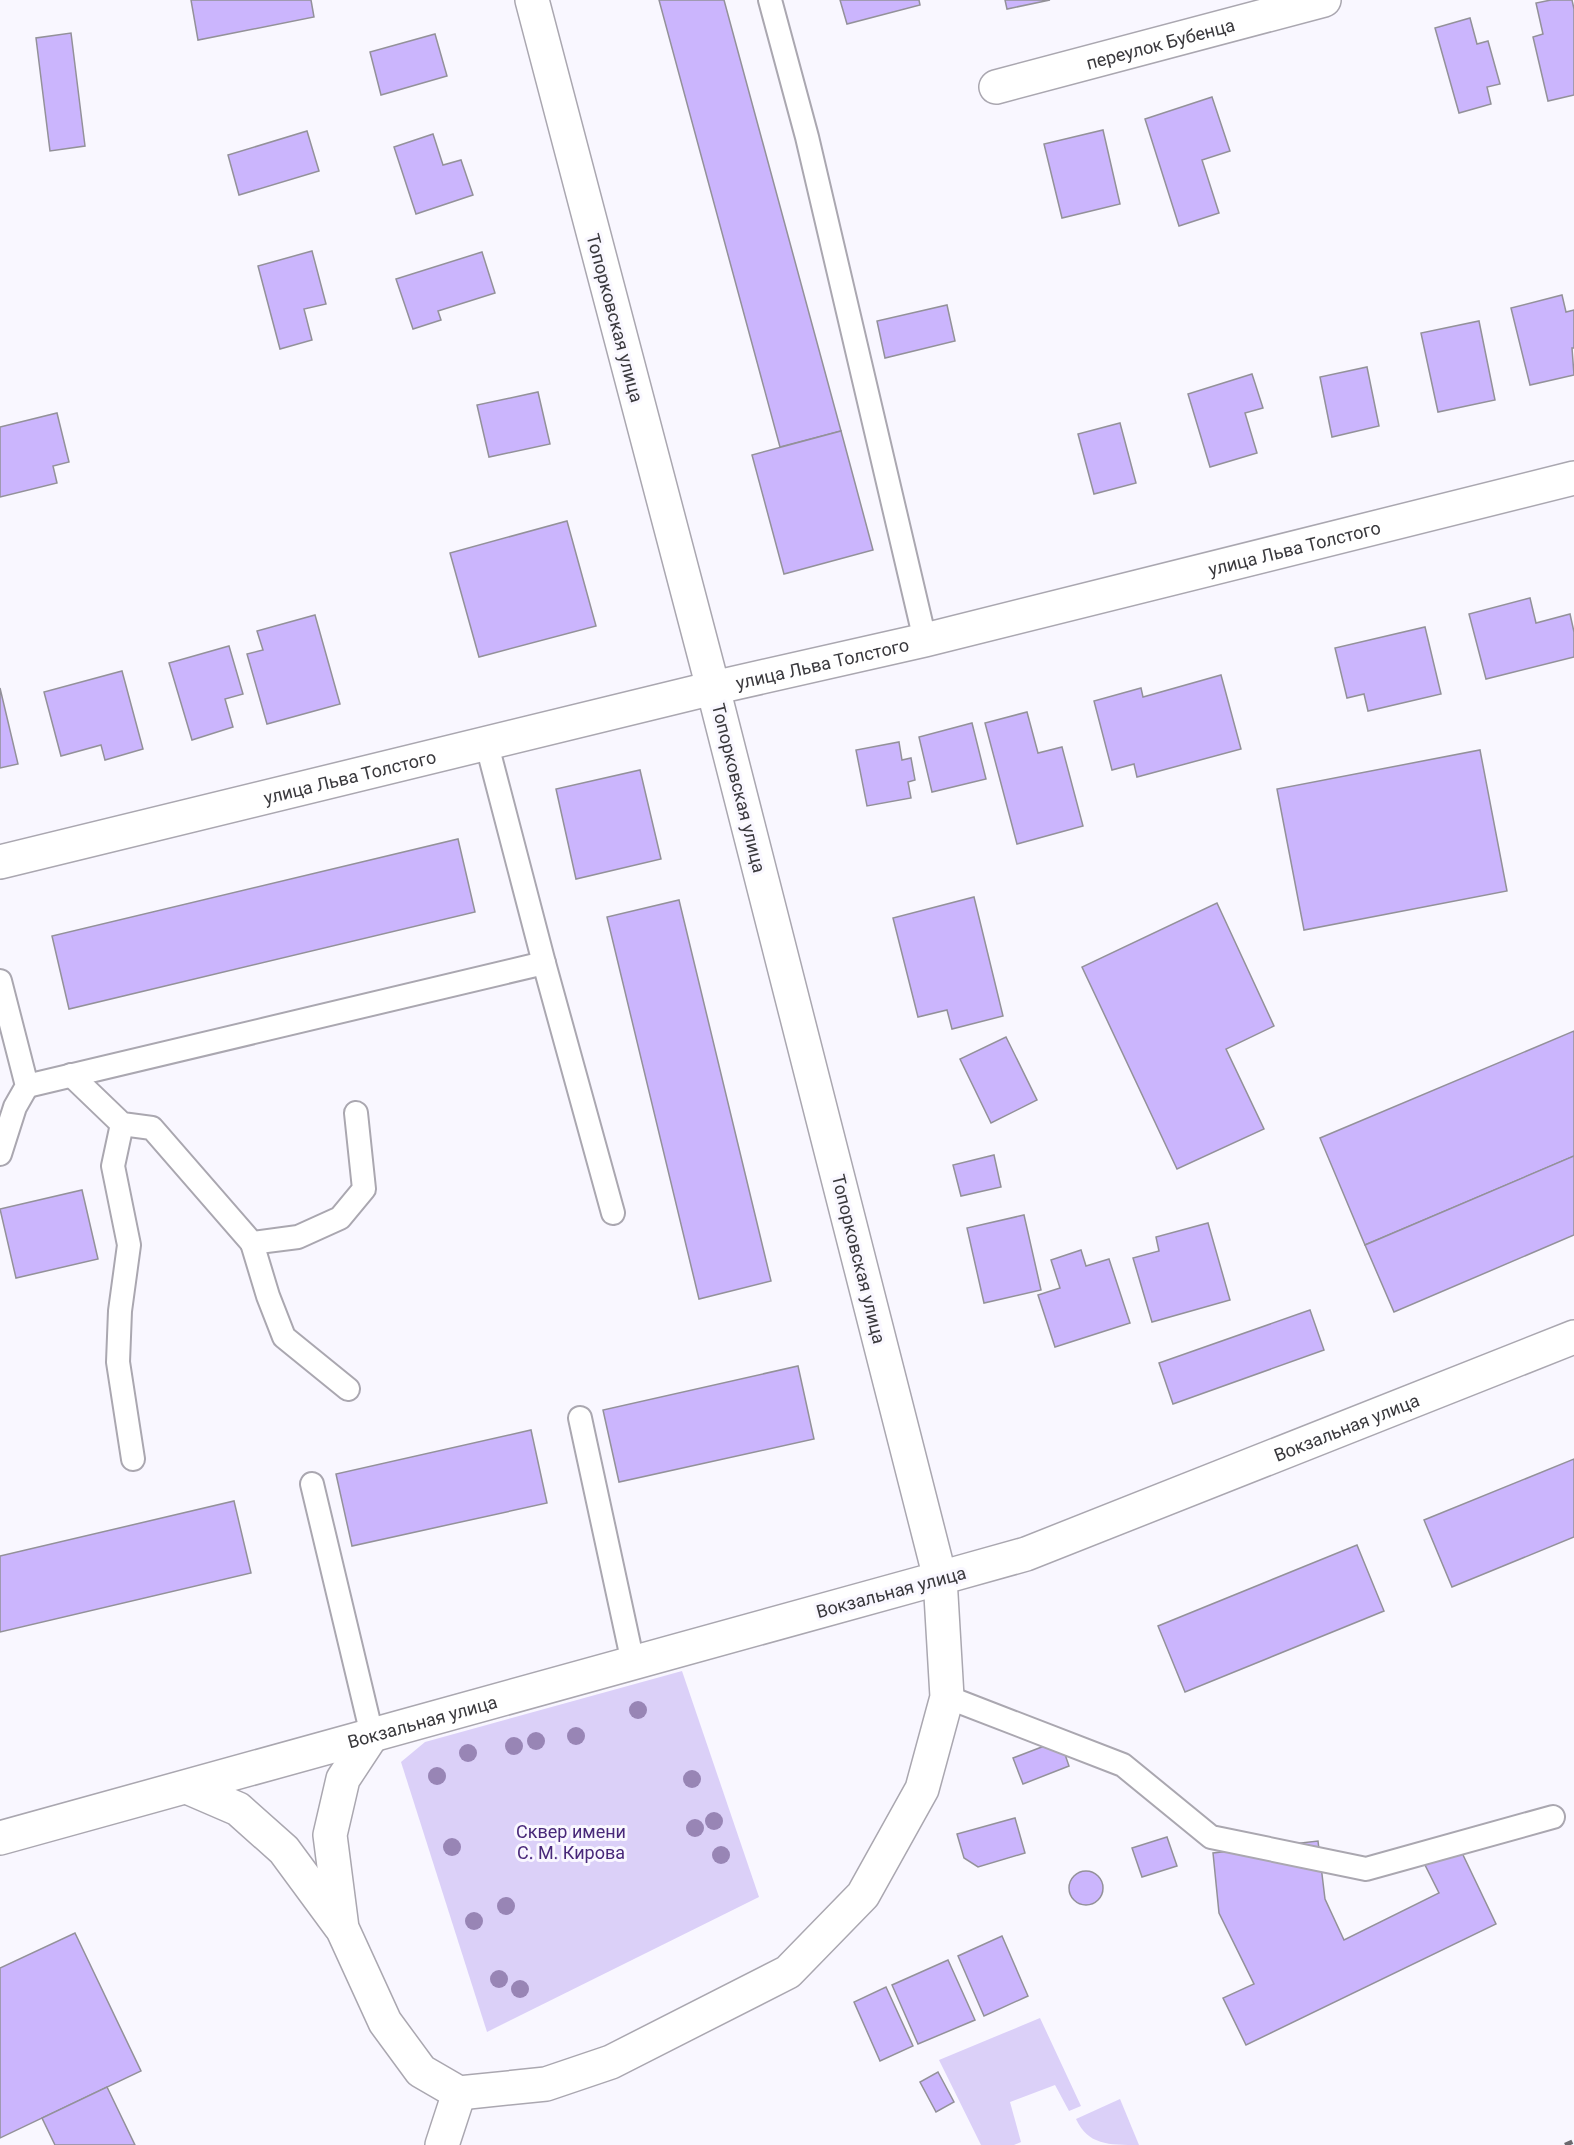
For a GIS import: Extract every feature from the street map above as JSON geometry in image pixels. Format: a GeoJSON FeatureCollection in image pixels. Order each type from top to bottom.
{"type":"FeatureCollection","features":[{"type":"Feature","properties":{"kind":"street","name":"Топорковская улица"},"geometry":{"type":"LineString","coordinates":[[459,2093],[546,2084],[611,2062],[788,1972],[863,1895],[922,1789],[947,1697],[940,1578],[713,688],[532,0]]}},
{"type":"Feature","properties":{"kind":"street","name":"переулок Бубенца"},"geometry":{"type":"LineString","coordinates":[[996,87],[1324,0]]}},
{"type":"Feature","properties":{"kind":"street","name":"улица Льва Толстого"},"geometry":{"type":"LineString","coordinates":[[0,862],[713,688],[925,640],[1574,478]]}},
{"type":"Feature","properties":{"kind":"street","name":"Вокзальная улица"},"geometry":{"type":"LineString","coordinates":[[0,1838],[1020,1556],[1574,1337]]}},
{"type":"Feature","properties":{"kind":"street"},"geometry":{"type":"LineString","coordinates":[[342,1928],[330,1835],[343,1779],[372,1735]]}},
{"type":"Feature","properties":{"kind":"street"},"geometry":{"type":"LineString","coordinates":[[187,1787],[238,1809],[284,1850],[342,1928],[385,2022],[421,2071],[459,2093],[442,2145]]}},
{"type":"Feature","properties":{"kind":"lane"},"geometry":{"type":"LineString","coordinates":[[770,0],[807,137],[925,640]]}},
{"type":"Feature","properties":{"kind":"lane"},"geometry":{"type":"LineString","coordinates":[[487,744],[613,1214]]}},
{"type":"Feature","properties":{"kind":"lane"},"geometry":{"type":"LineString","coordinates":[[0,1154],[8,1109],[27,1086],[544,963]]}},
{"type":"Feature","properties":{"kind":"lane"},"geometry":{"type":"LineString","coordinates":[[0,981],[27,1086]]}},
{"type":"Feature","properties":{"kind":"lane"},"geometry":{"type":"LineString","coordinates":[[71,1075],[122,1124],[152,1128],[252,1243],[268,1296],[284,1337],[348,1389]]}},
{"type":"Feature","properties":{"kind":"lane"},"geometry":{"type":"LineString","coordinates":[[252,1243],[298,1237],[340,1218],[364,1189],[356,1113]]}},
{"type":"Feature","properties":{"kind":"lane"},"geometry":{"type":"LineString","coordinates":[[122,1124],[113,1166],[129,1245],[120,1311],[118,1362],[133,1459]]}},
{"type":"Feature","properties":{"kind":"lane"},"geometry":{"type":"LineString","coordinates":[[580,1418],[633,1663]]}},
{"type":"Feature","properties":{"kind":"lane"},"geometry":{"type":"LineString","coordinates":[[312,1484],[372,1735]]}},
{"type":"Feature","properties":{"kind":"lane"},"geometry":{"type":"LineString","coordinates":[[947,1697],[1123,1764],[1211,1837],[1366,1869],[1553,1818]]}},
{"type":"Feature","properties":{"kind":"green space","name":"Сквер имени С. М. Кирова"},"geometry":{"type":"Polygon","coordinates":[[[682,1671],[759,1897],[487,2032],[401,1762],[425,1742],[682,1671]]]}},
{"type":"Feature","properties":{"kind":"green space"},"geometry":{"type":"Polygon","coordinates":[[[1040,2018],[1081,2106],[1069,2111],[1055,2085],[1010,2102],[1021,2142],[1014,2145],[981,2145],[939,2060],[1040,2018]]]}},
{"type":"Feature","properties":{"kind":"green space"},"geometry":{"type":"Polygon","coordinates":[[[1120,2099],[1139,2145],[1100,2142],[1087,2134],[1076,2119],[1120,2099]]]}},
{"type":"Feature","properties":{"kind":"building"},"geometry":{"type":"Polygon","coordinates":[[[191,0],[311,0],[314,17],[198,40],[191,0]]]}},
{"type":"Feature","properties":{"kind":"building"},"geometry":{"type":"Polygon","coordinates":[[[659,0],[724,0],[841,431],[780,447],[659,0]]]}},
{"type":"Feature","properties":{"kind":"building"},"geometry":{"type":"Polygon","coordinates":[[[840,0],[919,0],[920,5],[847,24],[840,0]]]}},
{"type":"Feature","properties":{"kind":"building"},"geometry":{"type":"Polygon","coordinates":[[[1005,0],[1050,0],[1007,9],[1005,0]]]}},
{"type":"Feature","properties":{"kind":"building"},"geometry":{"type":"Polygon","coordinates":[[[1572,0],[1574,9],[1574,95],[1548,101],[1533,37],[1543,34],[1536,3],[1572,0]]]}},
{"type":"Feature","properties":{"kind":"building"},"geometry":{"type":"Polygon","coordinates":[[[1470,18],[1477,44],[1488,41],[1500,84],[1487,87],[1491,104],[1459,113],[1435,28],[1470,18]]]}},
{"type":"Feature","properties":{"kind":"building"},"geometry":{"type":"Polygon","coordinates":[[[71,33],[85,146],[50,151],[36,38],[71,33]]]}},
{"type":"Feature","properties":{"kind":"building"},"geometry":{"type":"Polygon","coordinates":[[[435,34],[447,76],[381,95],[370,52],[435,34]]]}},
{"type":"Feature","properties":{"kind":"building"},"geometry":{"type":"Polygon","coordinates":[[[1212,97],[1230,151],[1202,160],[1219,213],[1179,226],[1145,119],[1212,97]]]}},
{"type":"Feature","properties":{"kind":"building"},"geometry":{"type":"Polygon","coordinates":[[[1103,130],[1120,204],[1062,218],[1044,144],[1103,130]]]}},
{"type":"Feature","properties":{"kind":"building"},"geometry":{"type":"Polygon","coordinates":[[[307,131],[319,171],[239,195],[228,155],[307,131]]]}},
{"type":"Feature","properties":{"kind":"building"},"geometry":{"type":"Polygon","coordinates":[[[433,134],[443,165],[461,160],[473,195],[416,214],[394,147],[433,134]]]}},
{"type":"Feature","properties":{"kind":"building"},"geometry":{"type":"Polygon","coordinates":[[[312,251],[326,304],[304,309],[312,340],[280,349],[258,266],[312,251]]]}},
{"type":"Feature","properties":{"kind":"building"},"geometry":{"type":"Polygon","coordinates":[[[482,252],[495,293],[438,311],[441,320],[413,329],[396,279],[482,252]]]}},
{"type":"Feature","properties":{"kind":"building"},"geometry":{"type":"Polygon","coordinates":[[[1562,295],[1566,312],[1574,310],[1574,348],[1572,348],[1574,375],[1530,385],[1511,308],[1562,295]]]}},
{"type":"Feature","properties":{"kind":"building"},"geometry":{"type":"Polygon","coordinates":[[[947,305],[955,341],[885,358],[877,321],[947,305]]]}},
{"type":"Feature","properties":{"kind":"building"},"geometry":{"type":"Polygon","coordinates":[[[1479,321],[1495,400],[1438,412],[1421,333],[1479,321]]]}},
{"type":"Feature","properties":{"kind":"building"},"geometry":{"type":"Polygon","coordinates":[[[1367,367],[1379,426],[1332,437],[1320,377],[1367,367]]]}},
{"type":"Feature","properties":{"kind":"building"},"geometry":{"type":"Polygon","coordinates":[[[1252,374],[1263,408],[1245,413],[1257,453],[1210,467],[1188,394],[1252,374]]]}},
{"type":"Feature","properties":{"kind":"building"},"geometry":{"type":"Polygon","coordinates":[[[538,392],[550,444],[489,457],[477,405],[538,392]]]}},
{"type":"Feature","properties":{"kind":"building"},"geometry":{"type":"Polygon","coordinates":[[[57,413],[69,462],[53,466],[57,483],[0,497],[0,427],[57,413]]]}},
{"type":"Feature","properties":{"kind":"building"},"geometry":{"type":"Polygon","coordinates":[[[1120,423],[1136,483],[1094,494],[1078,434],[1120,423]]]}},
{"type":"Feature","properties":{"kind":"building"},"geometry":{"type":"Polygon","coordinates":[[[841,431],[873,550],[784,574],[752,455],[841,431]]]}},
{"type":"Feature","properties":{"kind":"building"},"geometry":{"type":"Polygon","coordinates":[[[567,521],[596,626],[479,657],[450,553],[567,521]]]}},
{"type":"Feature","properties":{"kind":"building"},"geometry":{"type":"Polygon","coordinates":[[[1530,598],[1536,623],[1570,614],[1574,632],[1574,657],[1486,679],[1469,614],[1530,598]]]}},
{"type":"Feature","properties":{"kind":"building"},"geometry":{"type":"Polygon","coordinates":[[[315,615],[340,704],[267,724],[247,654],[263,650],[257,631],[315,615]]]}},
{"type":"Feature","properties":{"kind":"building"},"geometry":{"type":"Polygon","coordinates":[[[1425,627],[1441,694],[1368,711],[1364,694],[1347,698],[1335,648],[1425,627]]]}},
{"type":"Feature","properties":{"kind":"building"},"geometry":{"type":"Polygon","coordinates":[[[229,646],[243,694],[225,699],[233,727],[192,740],[169,663],[229,646]]]}},
{"type":"Feature","properties":{"kind":"building"},"geometry":{"type":"Polygon","coordinates":[[[122,671],[143,749],[105,760],[101,745],[61,756],[44,692],[122,671]]]}},
{"type":"Feature","properties":{"kind":"building"},"geometry":{"type":"Polygon","coordinates":[[[1221,675],[1241,749],[1137,777],[1134,764],[1112,770],[1094,701],[1141,688],[1143,697],[1221,675]]]}},
{"type":"Feature","properties":{"kind":"building"},"geometry":{"type":"Polygon","coordinates":[[[0,688],[18,764],[0,768],[0,688]]]}},
{"type":"Feature","properties":{"kind":"building"},"geometry":{"type":"Polygon","coordinates":[[[1027,712],[1038,753],[1062,747],[1083,826],[1017,844],[985,723],[1027,712]]]}},
{"type":"Feature","properties":{"kind":"building"},"geometry":{"type":"Polygon","coordinates":[[[972,723],[986,779],[932,792],[919,737],[972,723]]]}},
{"type":"Feature","properties":{"kind":"building"},"geometry":{"type":"Polygon","coordinates":[[[899,742],[902,760],[911,758],[915,780],[908,782],[911,798],[867,806],[856,750],[899,742]]]}},
{"type":"Feature","properties":{"kind":"building"},"geometry":{"type":"Polygon","coordinates":[[[1480,750],[1507,891],[1304,930],[1277,789],[1480,750]]]}},
{"type":"Feature","properties":{"kind":"building"},"geometry":{"type":"Polygon","coordinates":[[[640,770],[661,859],[576,879],[556,789],[640,770]]]}},
{"type":"Feature","properties":{"kind":"building"},"geometry":{"type":"Polygon","coordinates":[[[458,839],[475,912],[69,1009],[52,936],[458,839]]]}},
{"type":"Feature","properties":{"kind":"building"},"geometry":{"type":"Polygon","coordinates":[[[974,897],[1003,1016],[952,1029],[947,1010],[918,1017],[893,918],[974,897]]]}},
{"type":"Feature","properties":{"kind":"building"},"geometry":{"type":"Polygon","coordinates":[[[679,900],[771,1281],[699,1299],[607,917],[679,900]]]}},
{"type":"Feature","properties":{"kind":"building"},"geometry":{"type":"Polygon","coordinates":[[[1217,903],[1274,1026],[1226,1049],[1264,1129],[1177,1169],[1082,967],[1217,903]]]}},
{"type":"Feature","properties":{"kind":"building"},"geometry":{"type":"Polygon","coordinates":[[[1574,1031],[1574,1156],[1365,1245],[1320,1138],[1574,1031]]]}},
{"type":"Feature","properties":{"kind":"building"},"geometry":{"type":"Polygon","coordinates":[[[1006,1037],[1037,1100],[991,1123],[960,1059],[1006,1037]]]}},
{"type":"Feature","properties":{"kind":"building"},"geometry":{"type":"Polygon","coordinates":[[[994,1155],[1001,1187],[961,1196],[953,1165],[994,1155]]]}},
{"type":"Feature","properties":{"kind":"building"},"geometry":{"type":"Polygon","coordinates":[[[1574,1156],[1574,1235],[1394,1312],[1365,1245],[1574,1156]]]}},
{"type":"Feature","properties":{"kind":"building"},"geometry":{"type":"Polygon","coordinates":[[[82,1190],[98,1259],[16,1278],[0,1209],[82,1190]]]}},
{"type":"Feature","properties":{"kind":"building"},"geometry":{"type":"Polygon","coordinates":[[[1024,1215],[1041,1290],[984,1303],[967,1228],[1024,1215]]]}},
{"type":"Feature","properties":{"kind":"building"},"geometry":{"type":"Polygon","coordinates":[[[1208,1223],[1230,1300],[1152,1322],[1133,1258],[1159,1251],[1156,1237],[1208,1223]]]}},
{"type":"Feature","properties":{"kind":"building"},"geometry":{"type":"Polygon","coordinates":[[[1081,1250],[1086,1266],[1109,1259],[1130,1323],[1055,1347],[1038,1295],[1060,1288],[1051,1260],[1081,1250]]]}},
{"type":"Feature","properties":{"kind":"building"},"geometry":{"type":"Polygon","coordinates":[[[1310,1310],[1324,1350],[1173,1404],[1159,1363],[1310,1310]]]}},
{"type":"Feature","properties":{"kind":"building"},"geometry":{"type":"Polygon","coordinates":[[[798,1366],[814,1439],[619,1482],[603,1410],[798,1366]]]}},
{"type":"Feature","properties":{"kind":"building"},"geometry":{"type":"Polygon","coordinates":[[[531,1430],[547,1503],[352,1546],[336,1474],[531,1430]]]}},
{"type":"Feature","properties":{"kind":"building"},"geometry":{"type":"Polygon","coordinates":[[[1574,1459],[1574,1537],[1452,1587],[1424,1520],[1574,1459]]]}},
{"type":"Feature","properties":{"kind":"building"},"geometry":{"type":"Polygon","coordinates":[[[234,1501],[251,1573],[0,1632],[0,1556],[234,1501]]]}},
{"type":"Feature","properties":{"kind":"building"},"geometry":{"type":"Polygon","coordinates":[[[1357,1545],[1384,1611],[1185,1692],[1158,1626],[1357,1545]]]}},
{"type":"Feature","properties":{"kind":"building"},"geometry":{"type":"Polygon","coordinates":[[[1060,1740],[1069,1766],[1023,1784],[1013,1758],[1060,1740]]]}},
{"type":"Feature","properties":{"kind":"building"},"geometry":{"type":"Polygon","coordinates":[[[1015,1818],[1025,1853],[978,1867],[964,1858],[957,1834],[1015,1818]]]}},
{"type":"Feature","properties":{"kind":"building"},"geometry":{"type":"Polygon","coordinates":[[[1453,1834],[1496,1924],[1246,2045],[1223,1998],[1254,1984],[1219,1913],[1213,1853],[1318,1841],[1325,1899],[1344,1940],[1439,1893],[1418,1851],[1453,1834]]]}},
{"type":"Feature","properties":{"kind":"building"},"geometry":{"type":"Polygon","coordinates":[[[1167,1837],[1177,1866],[1142,1877],[1132,1848],[1167,1837]]]}},
{"type":"Feature","properties":{"kind":"building"},"geometry":{"type":"Polygon","coordinates":[[[1086,1871],[1098,1876],[1103,1888],[1098,1900],[1086,1905],[1074,1900],[1069,1888],[1074,1876],[1086,1871]]]}},
{"type":"Feature","properties":{"kind":"building"},"geometry":{"type":"Polygon","coordinates":[[[75,1933],[141,2071],[0,2138],[0,1968],[75,1933]]]}},
{"type":"Feature","properties":{"kind":"building"},"geometry":{"type":"Polygon","coordinates":[[[1002,1936],[1028,1996],[984,2016],[958,1956],[1002,1936]]]}},
{"type":"Feature","properties":{"kind":"building"},"geometry":{"type":"Polygon","coordinates":[[[948,1960],[975,2020],[918,2044],[892,1985],[948,1960]]]}},
{"type":"Feature","properties":{"kind":"building"},"geometry":{"type":"Polygon","coordinates":[[[886,1987],[913,2046],[880,2061],[854,2002],[886,1987]]]}},
{"type":"Feature","properties":{"kind":"building"},"geometry":{"type":"Polygon","coordinates":[[[938,2072],[954,2102],[936,2112],[920,2082],[938,2072]]]}},
{"type":"Feature","properties":{"kind":"building"},"geometry":{"type":"Polygon","coordinates":[[[107,2087],[135,2145],[55,2145],[42,2118],[107,2087]]]}},
{"type":"Feature","properties":{"kind":"railway"},"geometry":{"type":"LineString","coordinates":[[1565,2145],[1574,2141]]}}]}
